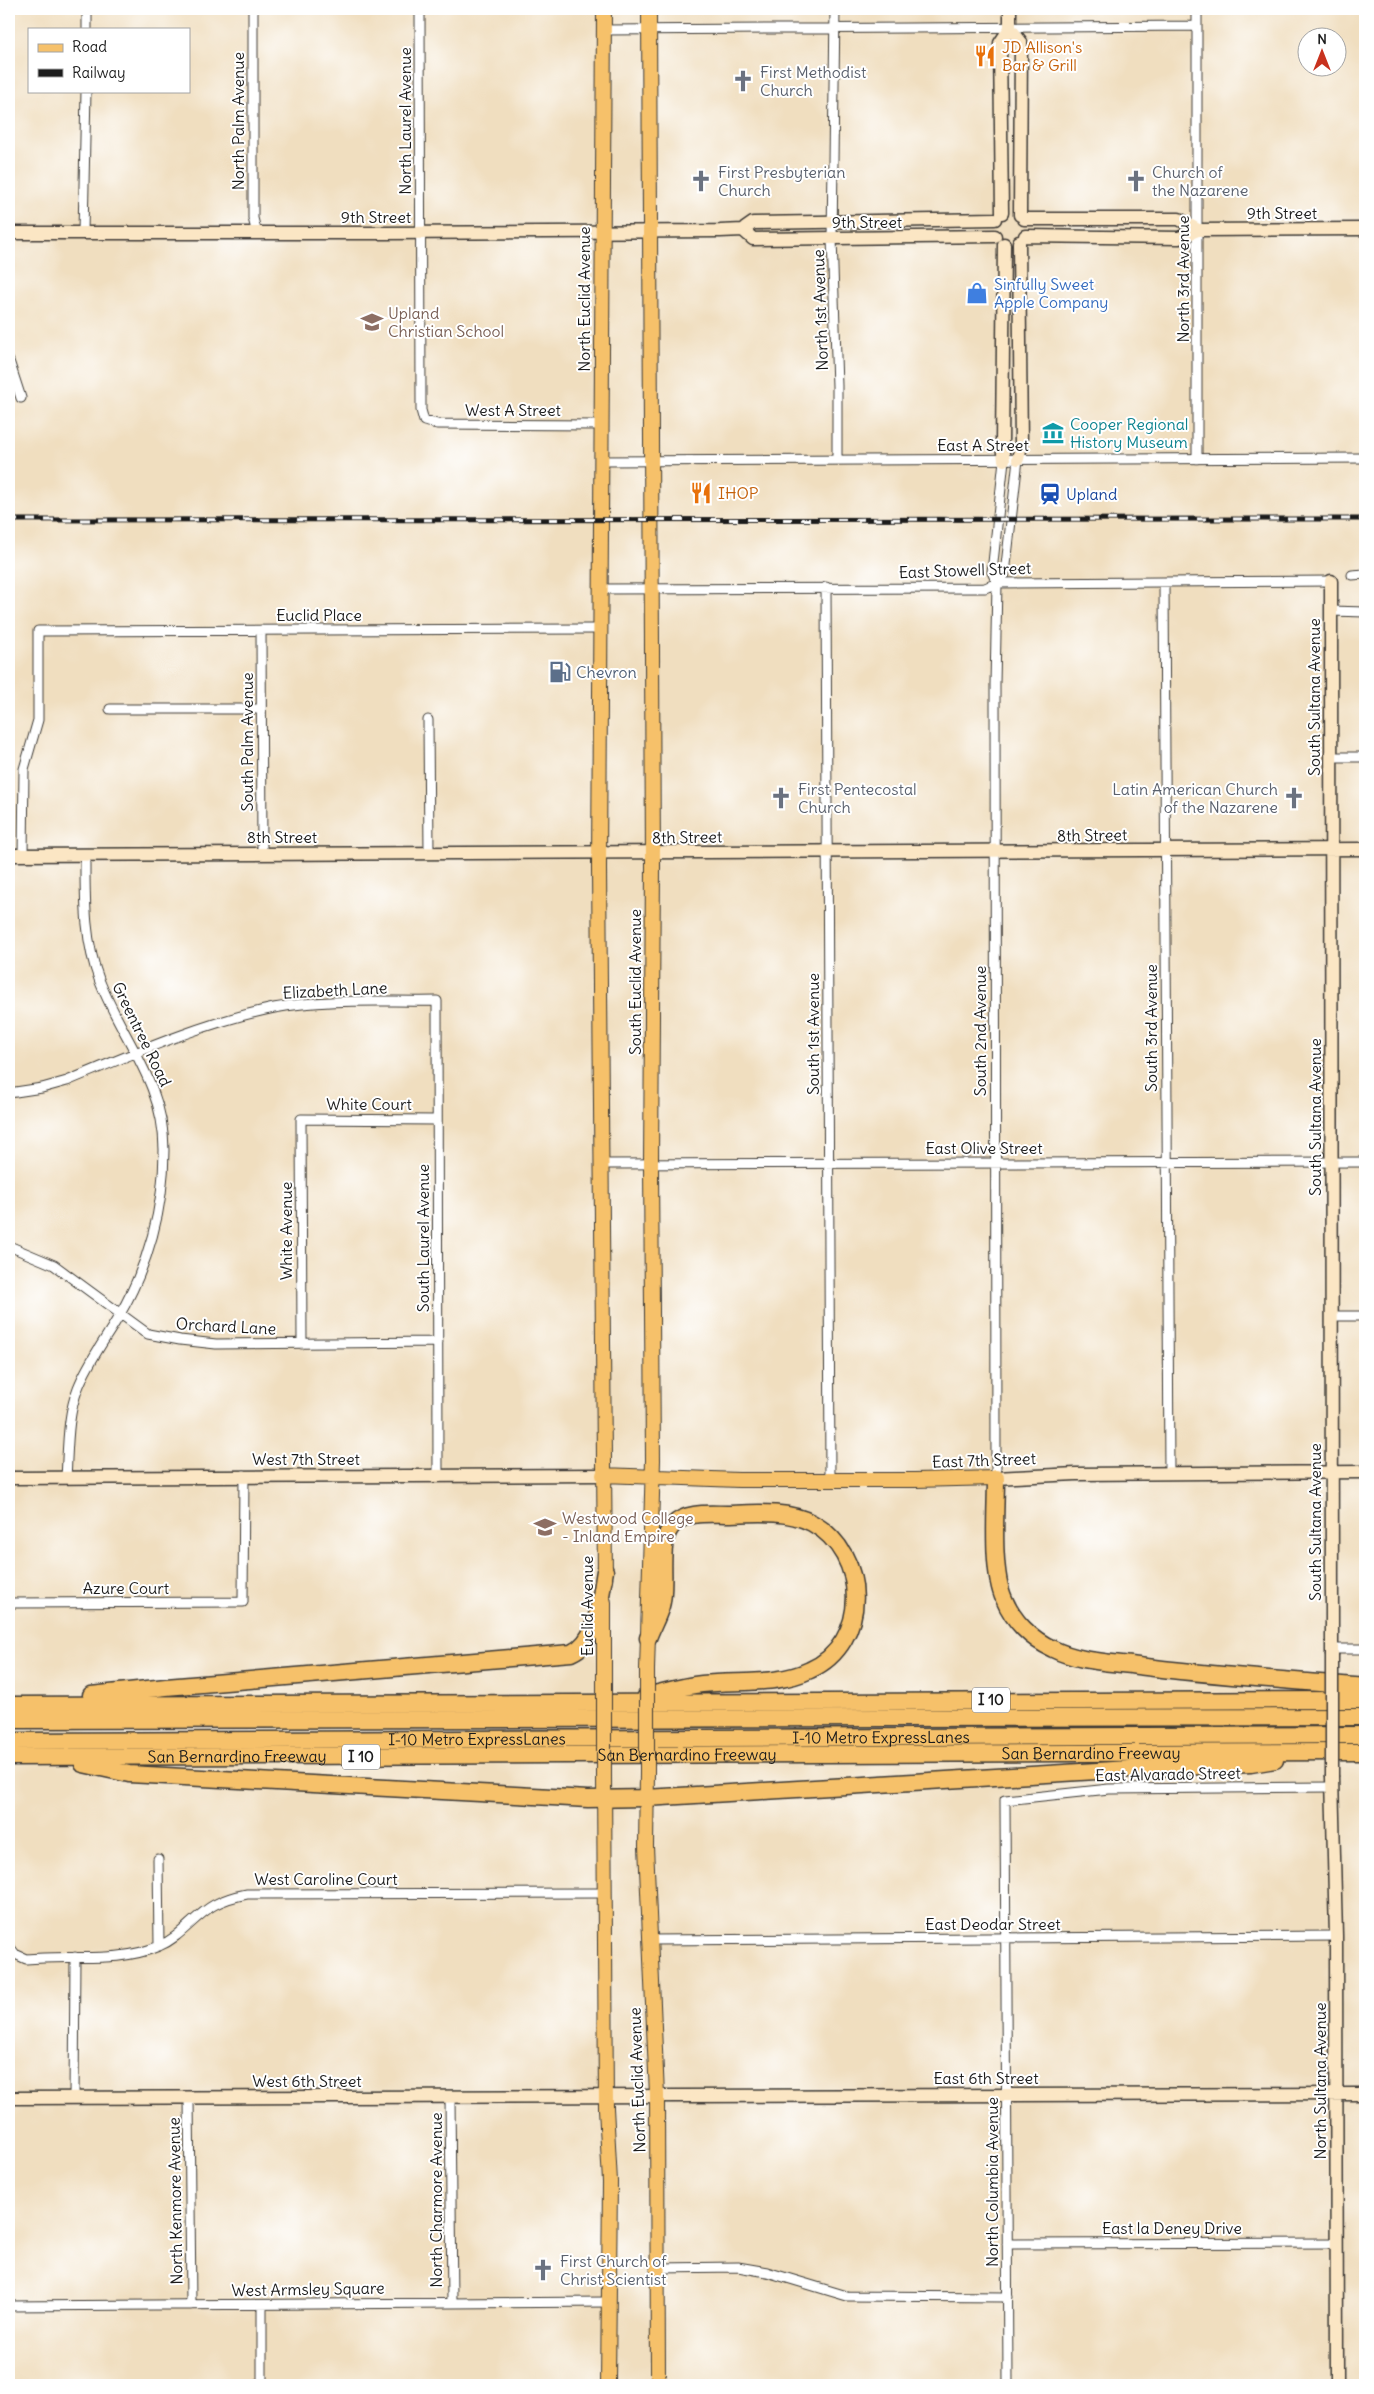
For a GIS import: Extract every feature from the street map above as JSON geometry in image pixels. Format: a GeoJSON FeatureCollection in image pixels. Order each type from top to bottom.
{"type":"FeatureCollection","features":[{"type":"Feature","properties":{"kind":"highway"},"geometry":{"type":"LineString","coordinates":[[996,1478],[997,1560],[1000,1590],[1015,1619],[1042,1644],[1064,1654],[1093,1660],[1171,1670],[1365,1687]]}},
{"type":"Feature","properties":{"kind":"highway"},"geometry":{"type":"LineString","coordinates":[[617,1703],[701,1684],[748,1682],[796,1676],[822,1664],[839,1648],[853,1617],[855,1587],[850,1568],[838,1544],[830,1536],[821,1528],[800,1518],[778,1514],[698,1514],[688,1517],[675,1523],[668,1532],[665,1545],[662,1605],[648,1638]]}},
{"type":"Feature","properties":{"kind":"highway"},"geometry":{"type":"LineString","coordinates":[[9,1705],[166,1687],[571,1653],[583,1647],[594,1623],[605,1571]]}},
{"type":"Feature","properties":{"kind":"highway","name":"I 10"},"geometry":{"type":"LineString","coordinates":[[9,1705],[1365,1700]]}},
{"type":"Feature","properties":{"kind":"highway","name":"I-10 Metro ExpressLanes"},"geometry":{"type":"LineString","coordinates":[[9,1720],[1365,1717]]}},
{"type":"Feature","properties":{"kind":"highway","name":"I-10 Metro ExpressLanes"},"geometry":{"type":"LineString","coordinates":[[9,1741],[1365,1735]]}},
{"type":"Feature","properties":{"kind":"highway"},"geometry":{"type":"LineString","coordinates":[[52,1757],[129,1774],[481,1795],[604,1799],[1130,1769],[1251,1764],[1315,1752]]}},
{"type":"Feature","properties":{"kind":"highway","name":"San Bernardino Freeway"},"geometry":{"type":"LineString","coordinates":[[9,1757],[1365,1752]]}},
{"type":"Feature","properties":{"kind":"main road","name":"North Euclid Avenue"},"geometry":{"type":"LineString","coordinates":[[600,589],[604,9]]}},
{"type":"Feature","properties":{"kind":"main road"},"geometry":{"type":"LineString","coordinates":[[649,9],[652,588]]}},
{"type":"Feature","properties":{"kind":"main road","name":"South Euclid Avenue"},"geometry":{"type":"LineString","coordinates":[[652,588],[651,1164],[653,1478]]}},
{"type":"Feature","properties":{"kind":"main road","name":"South Euclid Avenue"},"geometry":{"type":"LineString","coordinates":[[600,589],[604,1376]]}},
{"type":"Feature","properties":{"kind":"main road","name":"Euclid Avenue"},"geometry":{"type":"LineString","coordinates":[[604,1376],[604,1776]]}},
{"type":"Feature","properties":{"kind":"main road","name":"East 7th Street"},"geometry":{"type":"LineString","coordinates":[[604,1475],[653,1478],[830,1480],[996,1478]]}},
{"type":"Feature","properties":{"kind":"main road"},"geometry":{"type":"LineString","coordinates":[[648,1638],[653,1478]]}},
{"type":"Feature","properties":{"kind":"main road","name":"North Euclid Avenue"},"geometry":{"type":"LineString","coordinates":[[648,1638],[646,1798],[657,2095],[658,2385]]}},
{"type":"Feature","properties":{"kind":"main road","name":"North Euclid Avenue"},"geometry":{"type":"LineString","coordinates":[[604,1776],[606,2095],[610,2182],[608,2385]]}},
{"type":"Feature","properties":{"kind":"street"},"geometry":{"type":"LineString","coordinates":[[87,9],[87,28]]}},
{"type":"Feature","properties":{"kind":"street","name":"North Palm Avenue"},"geometry":{"type":"LineString","coordinates":[[253,9],[253,218],[257,234]]}},
{"type":"Feature","properties":{"kind":"street","name":"North Laurel Avenue"},"geometry":{"type":"LineString","coordinates":[[420,9],[421,410],[424,421]]}},
{"type":"Feature","properties":{"kind":"street","name":"North 1st Avenue"},"geometry":{"type":"LineString","coordinates":[[835,9],[832,238],[837,386],[837,460]]}},
{"type":"Feature","properties":{"kind":"street"},"geometry":{"type":"LineString","coordinates":[[1004,460],[1002,446],[999,240],[993,228],[998,216],[1000,43],[1010,28],[1010,9]]}},
{"type":"Feature","properties":{"kind":"street","name":"North 3rd Avenue"},"geometry":{"type":"LineString","coordinates":[[1197,9],[1197,459]]}},
{"type":"Feature","properties":{"kind":"street"},"geometry":{"type":"LineString","coordinates":[[604,30],[835,30],[1197,26]]}},
{"type":"Feature","properties":{"kind":"street"},"geometry":{"type":"LineString","coordinates":[[1010,28],[1021,42],[1022,217],[1027,229],[1022,239],[1022,446],[1018,460]]}},
{"type":"Feature","properties":{"kind":"street"},"geometry":{"type":"LineString","coordinates":[[83,232],[86,92]]}},
{"type":"Feature","properties":{"kind":"street"},"geometry":{"type":"LineString","coordinates":[[998,216],[1012,212],[1022,217]]}},
{"type":"Feature","properties":{"kind":"street","name":"9th Street"},"geometry":{"type":"LineString","coordinates":[[9,233],[650,232],[743,230],[753,223],[998,216]]}},
{"type":"Feature","properties":{"kind":"street","name":"9th Street"},"geometry":{"type":"LineString","coordinates":[[1022,217],[1179,219],[1198,230]]}},
{"type":"Feature","properties":{"kind":"street","name":"9th Street"},"geometry":{"type":"LineString","coordinates":[[1022,239],[1179,238],[1198,230],[1365,229]]}},
{"type":"Feature","properties":{"kind":"street","name":"9th Street"},"geometry":{"type":"LineString","coordinates":[[743,230],[753,239],[999,240]]}},
{"type":"Feature","properties":{"kind":"street"},"geometry":{"type":"LineString","coordinates":[[999,240],[1012,245],[1022,239]]}},
{"type":"Feature","properties":{"kind":"street"},"geometry":{"type":"LineString","coordinates":[[9,361],[21,398]]}},
{"type":"Feature","properties":{"kind":"street","name":"West A Street"},"geometry":{"type":"LineString","coordinates":[[424,421],[447,424],[601,425]]}},
{"type":"Feature","properties":{"kind":"street","name":"East A Street"},"geometry":{"type":"LineString","coordinates":[[601,461],[1365,458]]}},
{"type":"Feature","properties":{"kind":"street","name":"South 2nd Avenue"},"geometry":{"type":"LineString","coordinates":[[996,1478],[994,852],[997,583],[992,572],[1004,460]]}},
{"type":"Feature","properties":{"kind":"street","name":"South 2nd Avenue"},"geometry":{"type":"LineString","coordinates":[[997,583],[1005,574],[1018,460]]}},
{"type":"Feature","properties":{"kind":"street"},"geometry":{"type":"LineString","coordinates":[[1352,574],[1365,574]]}},
{"type":"Feature","properties":{"kind":"street","name":"East Stowell Street"},"geometry":{"type":"LineString","coordinates":[[600,589],[985,588],[997,583],[1330,581]]}},
{"type":"Feature","properties":{"kind":"street","name":"South Sultana Avenue"},"geometry":{"type":"LineString","coordinates":[[1330,581],[1332,1782]]}},
{"type":"Feature","properties":{"kind":"street","name":"South 3rd Avenue"},"geometry":{"type":"LineString","coordinates":[[1164,582],[1168,1474]]}},
{"type":"Feature","properties":{"kind":"street","name":"South 1st Avenue"},"geometry":{"type":"LineString","coordinates":[[826,587],[830,1480]]}},
{"type":"Feature","properties":{"kind":"street"},"geometry":{"type":"LineString","coordinates":[[1330,611],[1365,612]]}},
{"type":"Feature","properties":{"kind":"street","name":"Euclid Place"},"geometry":{"type":"LineString","coordinates":[[23,855],[24,769],[38,720],[38,632],[600,629]]}},
{"type":"Feature","properties":{"kind":"street","name":"South Palm Avenue"},"geometry":{"type":"LineString","coordinates":[[261,630],[262,853]]}},
{"type":"Feature","properties":{"kind":"street"},"geometry":{"type":"LineString","coordinates":[[110,709],[261,709]]}},
{"type":"Feature","properties":{"kind":"street"},"geometry":{"type":"LineString","coordinates":[[428,720],[429,853]]}},
{"type":"Feature","properties":{"kind":"street"},"geometry":{"type":"LineString","coordinates":[[1331,757],[1365,757]]}},
{"type":"Feature","properties":{"kind":"street","name":"8th Street"},"geometry":{"type":"LineString","coordinates":[[9,855],[1365,849]]}},
{"type":"Feature","properties":{"kind":"street","name":"Greentree Road"},"geometry":{"type":"LineString","coordinates":[[66,1478],[70,1420],[77,1390],[90,1362],[119,1315],[142,1270],[150,1246],[162,1187],[164,1148],[158,1101],[148,1075],[137,1052],[114,1015],[99,980],[86,914],[85,855]]}},
{"type":"Feature","properties":{"kind":"street","name":"Elizabeth Lane"},"geometry":{"type":"LineString","coordinates":[[9,1092],[42,1088],[67,1081],[215,1022],[276,1008],[328,1002],[437,1001]]}},
{"type":"Feature","properties":{"kind":"street","name":"South Laurel Avenue"},"geometry":{"type":"LineString","coordinates":[[437,1001],[438,1475]]}},
{"type":"Feature","properties":{"kind":"street","name":"White Court"},"geometry":{"type":"LineString","coordinates":[[301,1119],[438,1120]]}},
{"type":"Feature","properties":{"kind":"street","name":"White Avenue"},"geometry":{"type":"LineString","coordinates":[[301,1119],[302,1344]]}},
{"type":"Feature","properties":{"kind":"street","name":"East Olive Street"},"geometry":{"type":"LineString","coordinates":[[603,1164],[1365,1162]]}},
{"type":"Feature","properties":{"kind":"street","name":"Orchard Lane"},"geometry":{"type":"LineString","coordinates":[[9,1246],[54,1265],[119,1315],[148,1334],[216,1344],[438,1342]]}},
{"type":"Feature","properties":{"kind":"street"},"geometry":{"type":"LineString","coordinates":[[1331,1316],[1365,1316]]}},
{"type":"Feature","properties":{"kind":"street","name":"East 7th Street"},"geometry":{"type":"LineString","coordinates":[[996,1478],[1076,1474],[1365,1472]]}},
{"type":"Feature","properties":{"kind":"street","name":"West 7th Street"},"geometry":{"type":"LineString","coordinates":[[9,1478],[244,1475],[604,1475]]}},
{"type":"Feature","properties":{"kind":"street","name":"Azure Court"},"geometry":{"type":"LineString","coordinates":[[9,1603],[244,1602],[244,1475]]}},
{"type":"Feature","properties":{"kind":"street"},"geometry":{"type":"LineString","coordinates":[[1332,1651],[1365,1649]]}},
{"type":"Feature","properties":{"kind":"street","name":"East Alvarado Street"},"geometry":{"type":"LineString","coordinates":[[1005,1800],[1109,1789],[1332,1782]]}},
{"type":"Feature","properties":{"kind":"street","name":"North Sultana Avenue"},"geometry":{"type":"LineString","coordinates":[[1332,1782],[1336,1936],[1337,2385]]}},
{"type":"Feature","properties":{"kind":"street","name":"North Columbia Avenue"},"geometry":{"type":"LineString","coordinates":[[1005,1800],[1008,2385]]}},
{"type":"Feature","properties":{"kind":"street"},"geometry":{"type":"LineString","coordinates":[[158,1859],[159,1946]]}},
{"type":"Feature","properties":{"kind":"street","name":"West Caroline Court"},"geometry":{"type":"LineString","coordinates":[[9,1946],[15,1954],[26,1958],[136,1954],[175,1938],[213,1905],[229,1898],[247,1894],[605,1893]]}},
{"type":"Feature","properties":{"kind":"street","name":"East Deodar Street"},"geometry":{"type":"LineString","coordinates":[[650,1940],[1336,1936]]}},
{"type":"Feature","properties":{"kind":"street"},"geometry":{"type":"LineString","coordinates":[[74,2098],[75,1957]]}},
{"type":"Feature","properties":{"kind":"street","name":"East 6th Street"},"geometry":{"type":"LineString","coordinates":[[606,2095],[1365,2094]]}},
{"type":"Feature","properties":{"kind":"street","name":"West 6th Street"},"geometry":{"type":"LineString","coordinates":[[9,2098],[606,2095]]}},
{"type":"Feature","properties":{"kind":"street","name":"North Charmore Avenue"},"geometry":{"type":"LineString","coordinates":[[450,2096],[452,2303]]}},
{"type":"Feature","properties":{"kind":"street","name":"North Kenmore Avenue"},"geometry":{"type":"LineString","coordinates":[[189,2097],[192,2305]]}},
{"type":"Feature","properties":{"kind":"street","name":"East la Deney Drive"},"geometry":{"type":"LineString","coordinates":[[1007,2244],[1337,2243]]}},
{"type":"Feature","properties":{"kind":"street"},"geometry":{"type":"LineString","coordinates":[[658,2268],[738,2267],[767,2272],[847,2296],[1008,2296]]}},
{"type":"Feature","properties":{"kind":"street","name":"West Armsley Square"},"geometry":{"type":"LineString","coordinates":[[9,2306],[608,2302]]}},
{"type":"Feature","properties":{"kind":"street"},"geometry":{"type":"LineString","coordinates":[[262,2305],[262,2385]]}},
{"type":"Feature","properties":{"kind":"railway"},"geometry":{"type":"LineString","coordinates":[[9,520],[1365,519]]}},
{"type":"Feature","properties":{"kind":"place","name":"JD Allison's Bar & Grill"},"geometry":{"type":"Point","coordinates":[985,56]}},
{"type":"Feature","properties":{"kind":"place","name":"First Methodist Church"},"geometry":{"type":"Point","coordinates":[743,81]}},
{"type":"Feature","properties":{"kind":"place","name":"First Presbyterian Church"},"geometry":{"type":"Point","coordinates":[701,181]}},
{"type":"Feature","properties":{"kind":"place","name":"Church of the Nazarene"},"geometry":{"type":"Point","coordinates":[1136,181]}},
{"type":"Feature","properties":{"kind":"place","name":"Sinfully Sweet Apple Company"},"geometry":{"type":"Point","coordinates":[977,293]}},
{"type":"Feature","properties":{"kind":"place","name":"Upland Christian School"},"geometry":{"type":"Point","coordinates":[372,322]}},
{"type":"Feature","properties":{"kind":"place","name":"Cooper Regional History Museum"},"geometry":{"type":"Point","coordinates":[1053,433]}},
{"type":"Feature","properties":{"kind":"place","name":"IHOP"},"geometry":{"type":"Point","coordinates":[701,493]}},
{"type":"Feature","properties":{"kind":"place","name":"Upland"},"geometry":{"type":"Point","coordinates":[1050,494]}},
{"type":"Feature","properties":{"kind":"place","name":"Chevron"},"geometry":{"type":"Point","coordinates":[560,672]}},
{"type":"Feature","properties":{"kind":"place","name":"First Pentecostal Church"},"geometry":{"type":"Point","coordinates":[781,798]}},
{"type":"Feature","properties":{"kind":"place","name":"Latin American Church of the Nazarene"},"geometry":{"type":"Point","coordinates":[1294,798]}},
{"type":"Feature","properties":{"kind":"place","name":"Westwood College - Inland Empire"},"geometry":{"type":"Point","coordinates":[545,1527]}},
{"type":"Feature","properties":{"kind":"place","name":"First Church of Christ Scientist"},"geometry":{"type":"Point","coordinates":[543,2270]}}]}
